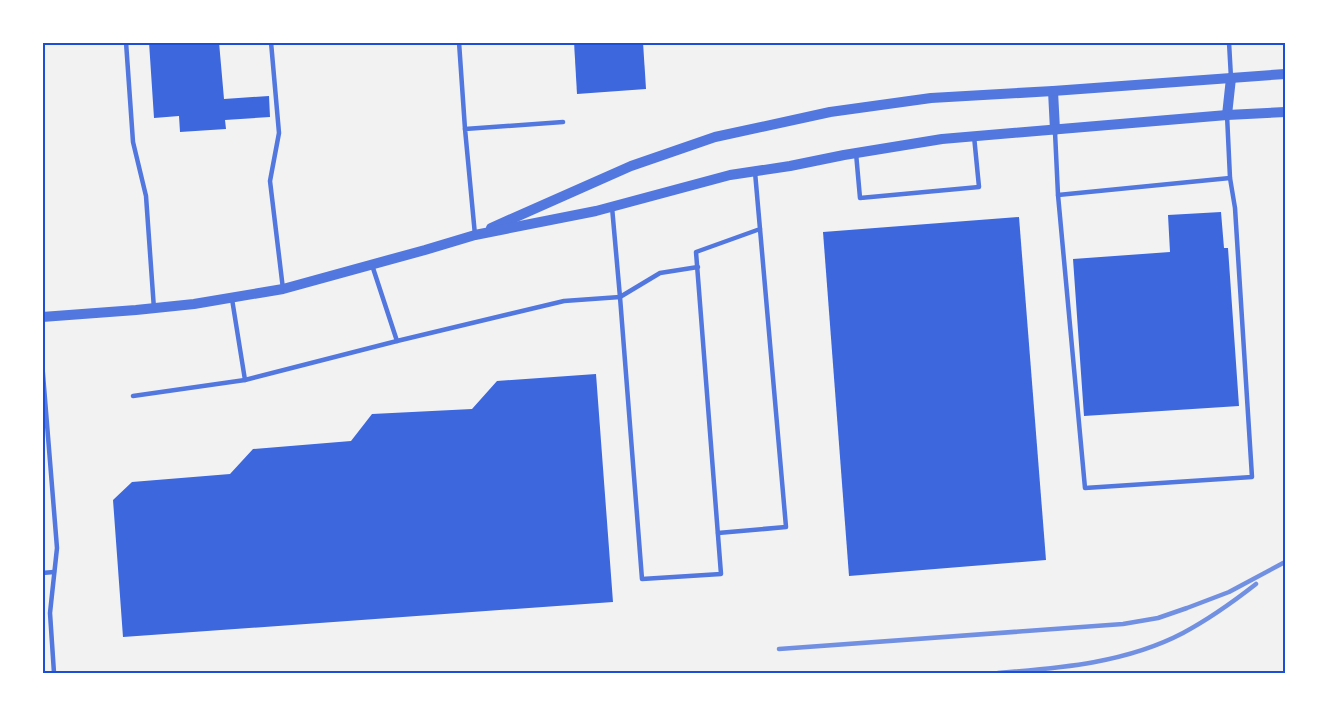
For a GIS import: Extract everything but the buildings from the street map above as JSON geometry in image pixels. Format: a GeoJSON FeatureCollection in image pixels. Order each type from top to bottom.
{"type":"FeatureCollection","features":[{"type":"Feature","properties":{"kind":"street"},"geometry":{"type":"LineString","coordinates":[[475,235],[631,166],[715,137],[830,112],[931,98],[1285,74]]}},
{"type":"Feature","properties":{"kind":"street"},"geometry":{"type":"LineString","coordinates":[[1227,115],[1231,78]]}},
{"type":"Feature","properties":{"kind":"street"},"geometry":{"type":"LineString","coordinates":[[1053,91],[1055,130]]}},
{"type":"Feature","properties":{"kind":"street"},"geometry":{"type":"LineString","coordinates":[[42,317],[154,309],[283,290],[475,235],[596,211],[730,175],[856,153],[942,139],[1285,112]]}},
{"type":"Feature","properties":{"kind":"lane"},"geometry":{"type":"LineString","coordinates":[[126,42],[133,142],[146,196],[154,309]]}},
{"type":"Feature","properties":{"kind":"lane"},"geometry":{"type":"LineString","coordinates":[[271,42],[279,133],[270,181],[283,290]]}},
{"type":"Feature","properties":{"kind":"lane"},"geometry":{"type":"LineString","coordinates":[[459,42],[475,235]]}},
{"type":"Feature","properties":{"kind":"lane"},"geometry":{"type":"LineString","coordinates":[[1228,42],[1231,78]]}},
{"type":"Feature","properties":{"kind":"lane"},"geometry":{"type":"LineString","coordinates":[[1055,130],[1058,195],[1085,489],[1252,477],[1227,115]]}},
{"type":"Feature","properties":{"kind":"lane"},"geometry":{"type":"LineString","coordinates":[[465,129],[563,122]]}},
{"type":"Feature","properties":{"kind":"lane"},"geometry":{"type":"LineString","coordinates":[[856,153],[860,198],[979,187],[974,136]]}},
{"type":"Feature","properties":{"kind":"lane"},"geometry":{"type":"LineString","coordinates":[[718,533],[786,527],[755,171]]}},
{"type":"Feature","properties":{"kind":"lane"},"geometry":{"type":"LineString","coordinates":[[1058,195],[1230,178]]}},
{"type":"Feature","properties":{"kind":"lane"},"geometry":{"type":"LineString","coordinates":[[612,207],[642,579],[721,574],[696,252],[760,229]]}},
{"type":"Feature","properties":{"kind":"lane"},"geometry":{"type":"LineString","coordinates":[[372,265],[397,341]]}},
{"type":"Feature","properties":{"kind":"lane"},"geometry":{"type":"LineString","coordinates":[[133,396],[245,380],[564,301],[620,297],[660,273],[698,267]]}},
{"type":"Feature","properties":{"kind":"lane"},"geometry":{"type":"LineString","coordinates":[[231,298],[245,380]]}},
{"type":"Feature","properties":{"kind":"lane"},"geometry":{"type":"LineString","coordinates":[[42,362],[57,548],[50,613],[54,673]]}},
{"type":"Feature","properties":{"kind":"lane"},"geometry":{"type":"LineString","coordinates":[[42,573],[54,572]]}},
{"type":"Feature","properties":{"kind":"railway"},"geometry":{"type":"LineString","coordinates":[[779,649],[1123,624],[1158,618],[1229,592],[1285,562]]}},
{"type":"Feature","properties":{"kind":"railway"},"geometry":{"type":"LineString","coordinates":[[998,673],[1069,666],[1116,658],[1139,651],[1193,628],[1256,584]]}}]}
